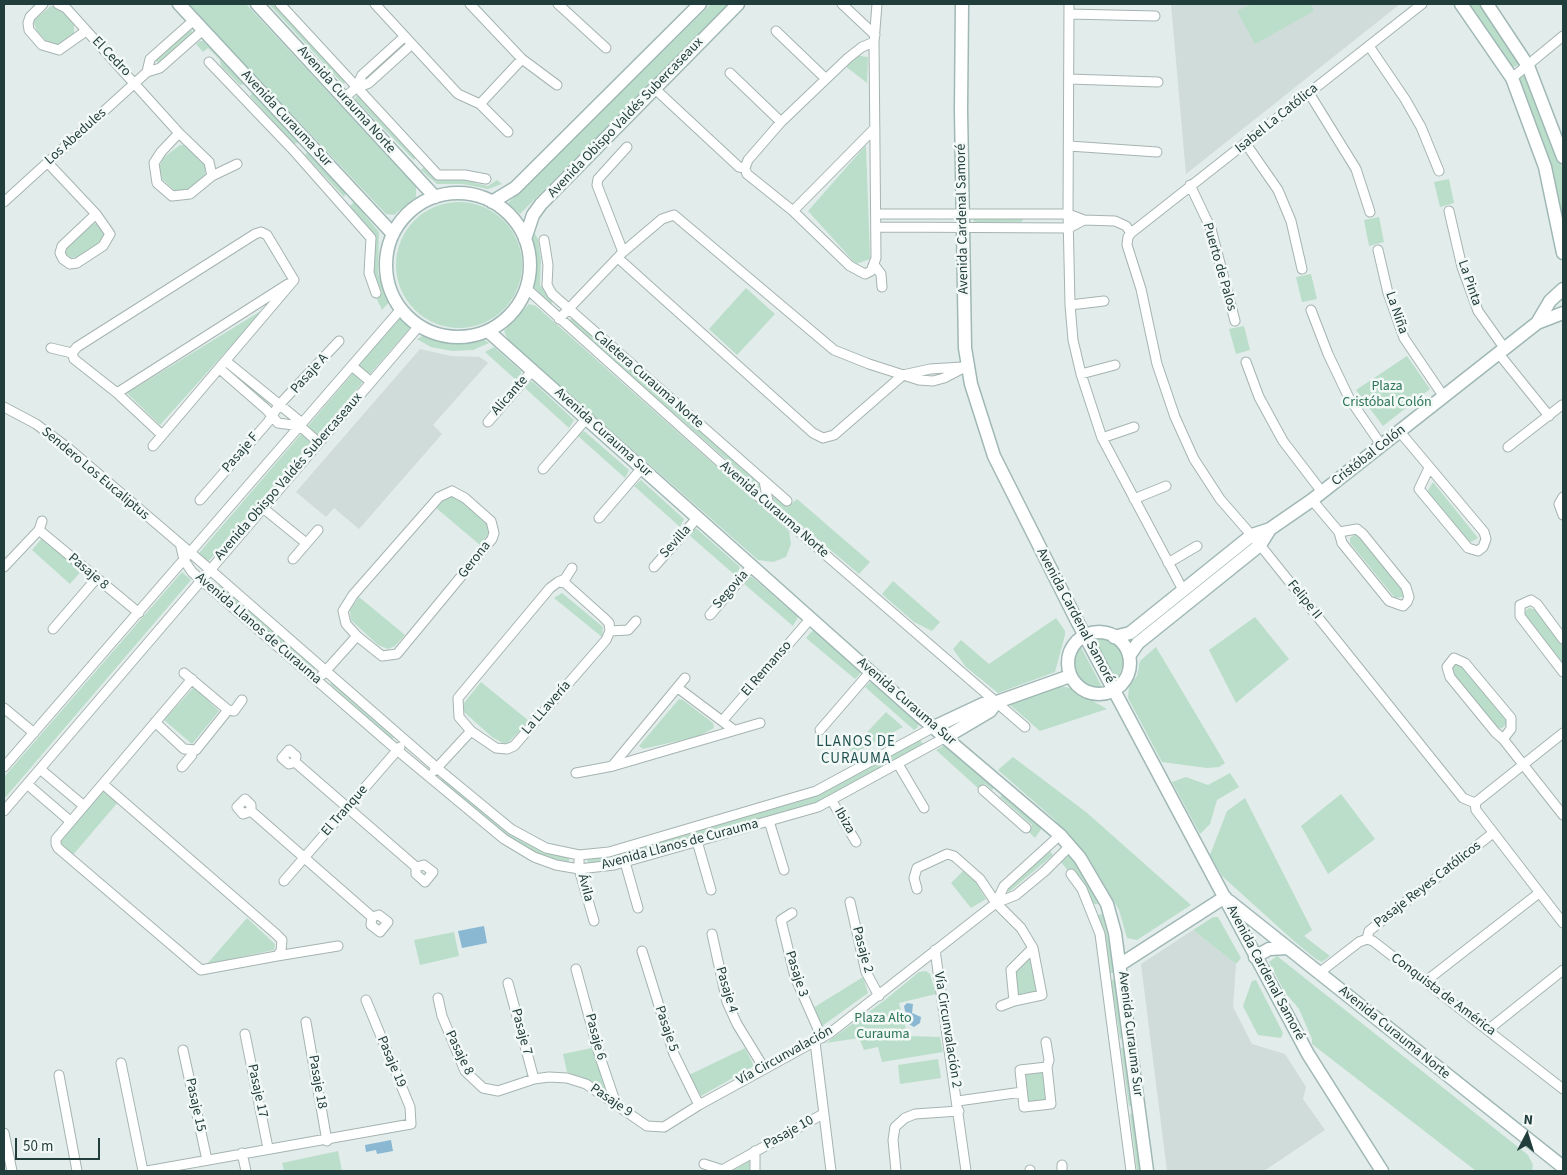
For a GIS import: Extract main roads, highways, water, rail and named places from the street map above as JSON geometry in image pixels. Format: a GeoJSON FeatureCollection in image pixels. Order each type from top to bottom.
{"type":"FeatureCollection","features":[{"type":"Feature","properties":{"kind":"water"},"geometry":{"type":"Polygon","coordinates":[[[484,926],[487,943],[462,948],[458,931],[484,926]]]}},
{"type":"Feature","properties":{"kind":"water"},"geometry":{"type":"Polygon","coordinates":[[[907,1003],[913,1004],[912,1013],[921,1017],[920,1023],[914,1027],[907,1020],[909,1015],[905,1011],[904,1006],[907,1003]]]}},
{"type":"Feature","properties":{"kind":"water"},"geometry":{"type":"Polygon","coordinates":[[[391,1140],[393,1151],[377,1154],[376,1150],[366,1152],[365,1145],[391,1140]]]}},
{"type":"Feature","properties":{"kind":"district","name":"LLANOS DE CURAUMA"},"geometry":{"type":"Point","coordinates":[856,752]}},
{"type":"Feature","properties":{"kind":"park label","name":"Plaza Cristóbal Colón"},"geometry":{"type":"Point","coordinates":[1387,396]}},
{"type":"Feature","properties":{"kind":"park label","name":"Plaza Alto Curauma"},"geometry":{"type":"Point","coordinates":[883,1028]}}]}
